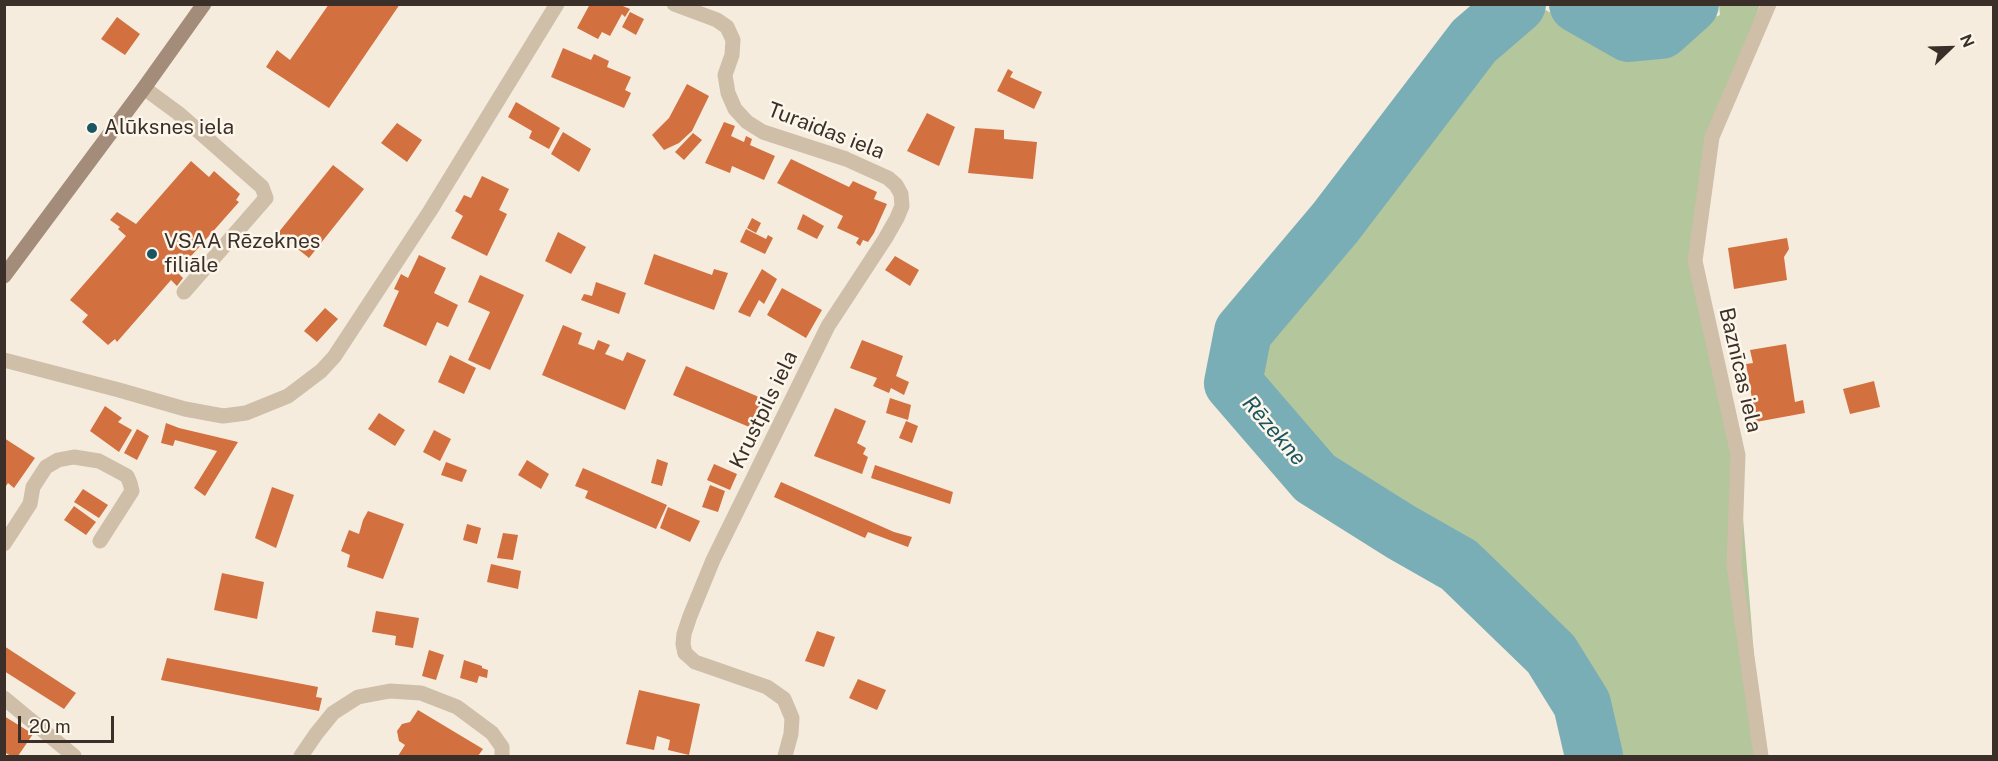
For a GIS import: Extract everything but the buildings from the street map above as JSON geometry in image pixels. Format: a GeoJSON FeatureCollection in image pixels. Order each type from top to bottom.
{"type":"FeatureCollection","features":[{"type":"Feature","properties":{"kind":"main road"},"geometry":{"type":"LineString","coordinates":[[4,276],[204,4]]}},
{"type":"Feature","properties":{"kind":"street"},"geometry":{"type":"LineString","coordinates":[[4,360],[185,410],[224,416],[246,413],[288,396],[321,371],[334,357],[430,211],[557,4]]}},
{"type":"Feature","properties":{"kind":"street","name":"Turaidas iela"},"geometry":{"type":"LineString","coordinates":[[674,4],[717,20],[727,27],[733,40],[732,55],[725,75],[728,93],[735,109],[747,122],[763,132],[846,159],[873,171],[896,185],[901,194]]}},
{"type":"Feature","properties":{"kind":"street","name":"Baznīcas iela"},"geometry":{"type":"LineString","coordinates":[[1761,756],[1734,565],[1738,455],[1695,261],[1712,137],[1769,4]]}},
{"type":"Feature","properties":{"kind":"street"},"geometry":{"type":"LineString","coordinates":[[144,88],[178,113],[262,187],[266,198],[184,292]]}},
{"type":"Feature","properties":{"kind":"street","name":"Krustpils iela"},"geometry":{"type":"LineString","coordinates":[[785,756],[791,734],[792,718],[784,699],[767,687],[695,662],[685,653],[682,644],[684,634],[713,560],[828,326],[897,218],[902,206],[901,194]]}},
{"type":"Feature","properties":{"kind":"street"},"geometry":{"type":"LineString","coordinates":[[4,544],[30,504],[33,487],[46,467],[58,460],[74,457],[99,461],[127,476],[130,483],[132,491],[100,541]]}},
{"type":"Feature","properties":{"kind":"street"},"geometry":{"type":"LineString","coordinates":[[301,756],[333,713],[358,697],[390,691],[421,693],[457,708],[492,733],[502,747],[502,756]]}},
{"type":"Feature","properties":{"kind":"street"},"geometry":{"type":"LineString","coordinates":[[4,698],[74,756]]}},
{"type":"Feature","properties":{"kind":"green space"},"geometry":{"type":"Polygon","coordinates":[[[1517,5],[1536,5],[1629,54],[1720,15],[1719,5],[1760,5],[1712,137],[1695,261],[1738,455],[1762,756],[1596,756],[1582,704],[1551,654],[1459,565],[1315,478],[1233,383],[1243,332],[1335,223],[1474,41],[1517,5]]]}},
{"type":"Feature","properties":{"kind":"waterway","name":"Rēzekne"},"geometry":{"type":"LineString","coordinates":[[1517,4],[1474,41],[1335,223],[1243,332],[1233,383],[1315,478],[1459,565],[1551,654],[1582,704],[1594,756]]}},
{"type":"Feature","properties":{"kind":"waterway","name":"Rēzekne"},"geometry":{"type":"LineString","coordinates":[[1578,4],[1629,33],[1661,30],[1690,4]]}},
{"type":"Feature","properties":{"kind":"place","name":"Alūksnes iela"},"geometry":{"type":"Point","coordinates":[92,128]}},
{"type":"Feature","properties":{"kind":"place","name":"VSAA Rēzeknes filiāle"},"geometry":{"type":"Point","coordinates":[152,254]}}]}
